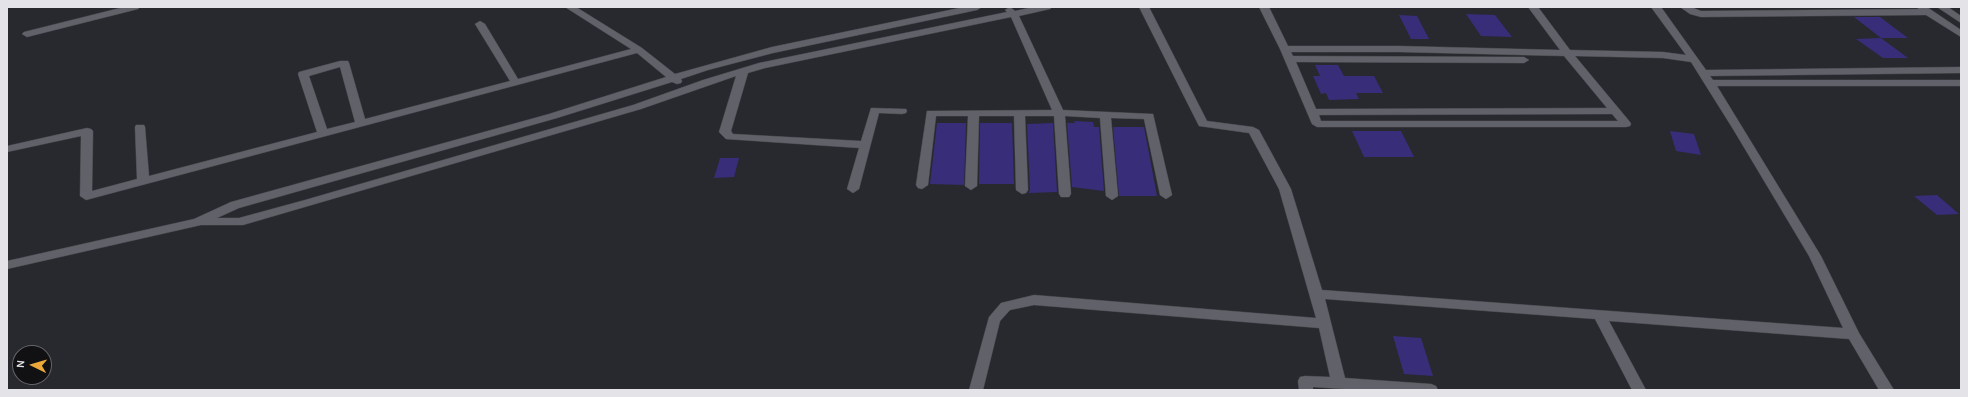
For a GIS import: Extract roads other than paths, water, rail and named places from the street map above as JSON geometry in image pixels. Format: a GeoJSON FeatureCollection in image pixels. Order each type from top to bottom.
{"type":"FeatureCollection","features":[{"type":"Feature","properties":{"kind":"street"},"geometry":{"type":"LineString","coordinates":[[28,34],[115,9],[135,7]]}},
{"type":"Feature","properties":{"kind":"street"},"geometry":{"type":"LineString","coordinates":[[570,7],[638,50],[688,89]]}},
{"type":"Feature","properties":{"kind":"street"},"geometry":{"type":"LineString","coordinates":[[7,265],[198,222],[236,205],[552,116],[674,77],[772,50],[977,7]]}},
{"type":"Feature","properties":{"kind":"street"},"geometry":{"type":"LineString","coordinates":[[198,222],[239,222],[309,203],[636,107],[763,65],[1011,11],[1047,7]]}},
{"type":"Feature","properties":{"kind":"street"},"geometry":{"type":"LineString","coordinates":[[1144,7],[1204,124],[1253,130],[1286,189],[1317,294],[1339,383]]}},
{"type":"Feature","properties":{"kind":"street"},"geometry":{"type":"LineString","coordinates":[[1264,7],[1290,59],[1317,124],[1626,124],[1570,57],[1533,7]]}},
{"type":"Feature","properties":{"kind":"street"},"geometry":{"type":"LineString","coordinates":[[1656,7],[1694,60],[1739,129],[1815,256],[1852,334],[1887,390]]}},
{"type":"Feature","properties":{"kind":"street"},"geometry":{"type":"LineString","coordinates":[[1685,7],[1700,14],[1924,9],[1961,34]]}},
{"type":"Feature","properties":{"kind":"street"},"geometry":{"type":"LineString","coordinates":[[1942,7],[1961,20]]}},
{"type":"Feature","properties":{"kind":"street"},"geometry":{"type":"LineString","coordinates":[[1011,11],[1059,113],[1065,194]]}},
{"type":"Feature","properties":{"kind":"street"},"geometry":{"type":"LineString","coordinates":[[480,24],[516,83]]}},
{"type":"Feature","properties":{"kind":"street"},"geometry":{"type":"LineString","coordinates":[[1285,49],[1400,49],[1666,61],[1679,58],[1694,60]]}},
{"type":"Feature","properties":{"kind":"street"},"geometry":{"type":"LineString","coordinates":[[7,149],[87,131],[86,196],[638,50]]}},
{"type":"Feature","properties":{"kind":"street"},"geometry":{"type":"LineString","coordinates":[[1290,59],[1570,57]]}},
{"type":"Feature","properties":{"kind":"street"},"geometry":{"type":"LineString","coordinates":[[323,134],[303,74],[344,63],[361,124]]}},
{"type":"Feature","properties":{"kind":"street"},"geometry":{"type":"LineString","coordinates":[[1706,78],[1961,70]]}},
{"type":"Feature","properties":{"kind":"street"},"geometry":{"type":"LineString","coordinates":[[743,71],[725,132],[730,137],[865,145]]}},
{"type":"Feature","properties":{"kind":"street"},"geometry":{"type":"LineString","coordinates":[[1706,78],[1961,83]]}},
{"type":"Feature","properties":{"kind":"street"},"geometry":{"type":"LineString","coordinates":[[853,189],[875,110],[902,111]]}},
{"type":"Feature","properties":{"kind":"street"},"geometry":{"type":"LineString","coordinates":[[1312,112],[1615,111]]}},
{"type":"Feature","properties":{"kind":"street"},"geometry":{"type":"LineString","coordinates":[[922,185],[930,113],[1104,114],[1149,116],[1166,195]]}},
{"type":"Feature","properties":{"kind":"street"},"geometry":{"type":"LineString","coordinates":[[971,186],[974,114]]}},
{"type":"Feature","properties":{"kind":"street"},"geometry":{"type":"LineString","coordinates":[[1019,114],[1022,190]]}},
{"type":"Feature","properties":{"kind":"street"},"geometry":{"type":"LineString","coordinates":[[1104,114],[1112,196]]}},
{"type":"Feature","properties":{"kind":"street"},"geometry":{"type":"LineString","coordinates":[[140,127],[143,181]]}},
{"type":"Feature","properties":{"kind":"street"},"geometry":{"type":"LineString","coordinates":[[1317,294],[1852,334]]}},
{"type":"Feature","properties":{"kind":"street"},"geometry":{"type":"LineString","coordinates":[[976,390],[994,320],[1006,306],[1034,300],[1324,324]]}},
{"type":"Feature","properties":{"kind":"street"},"geometry":{"type":"LineString","coordinates":[[1599,315],[1639,390]]}},
{"type":"Feature","properties":{"kind":"street"},"geometry":{"type":"LineString","coordinates":[[1306,390],[1305,381],[1431,390]]}}]}
